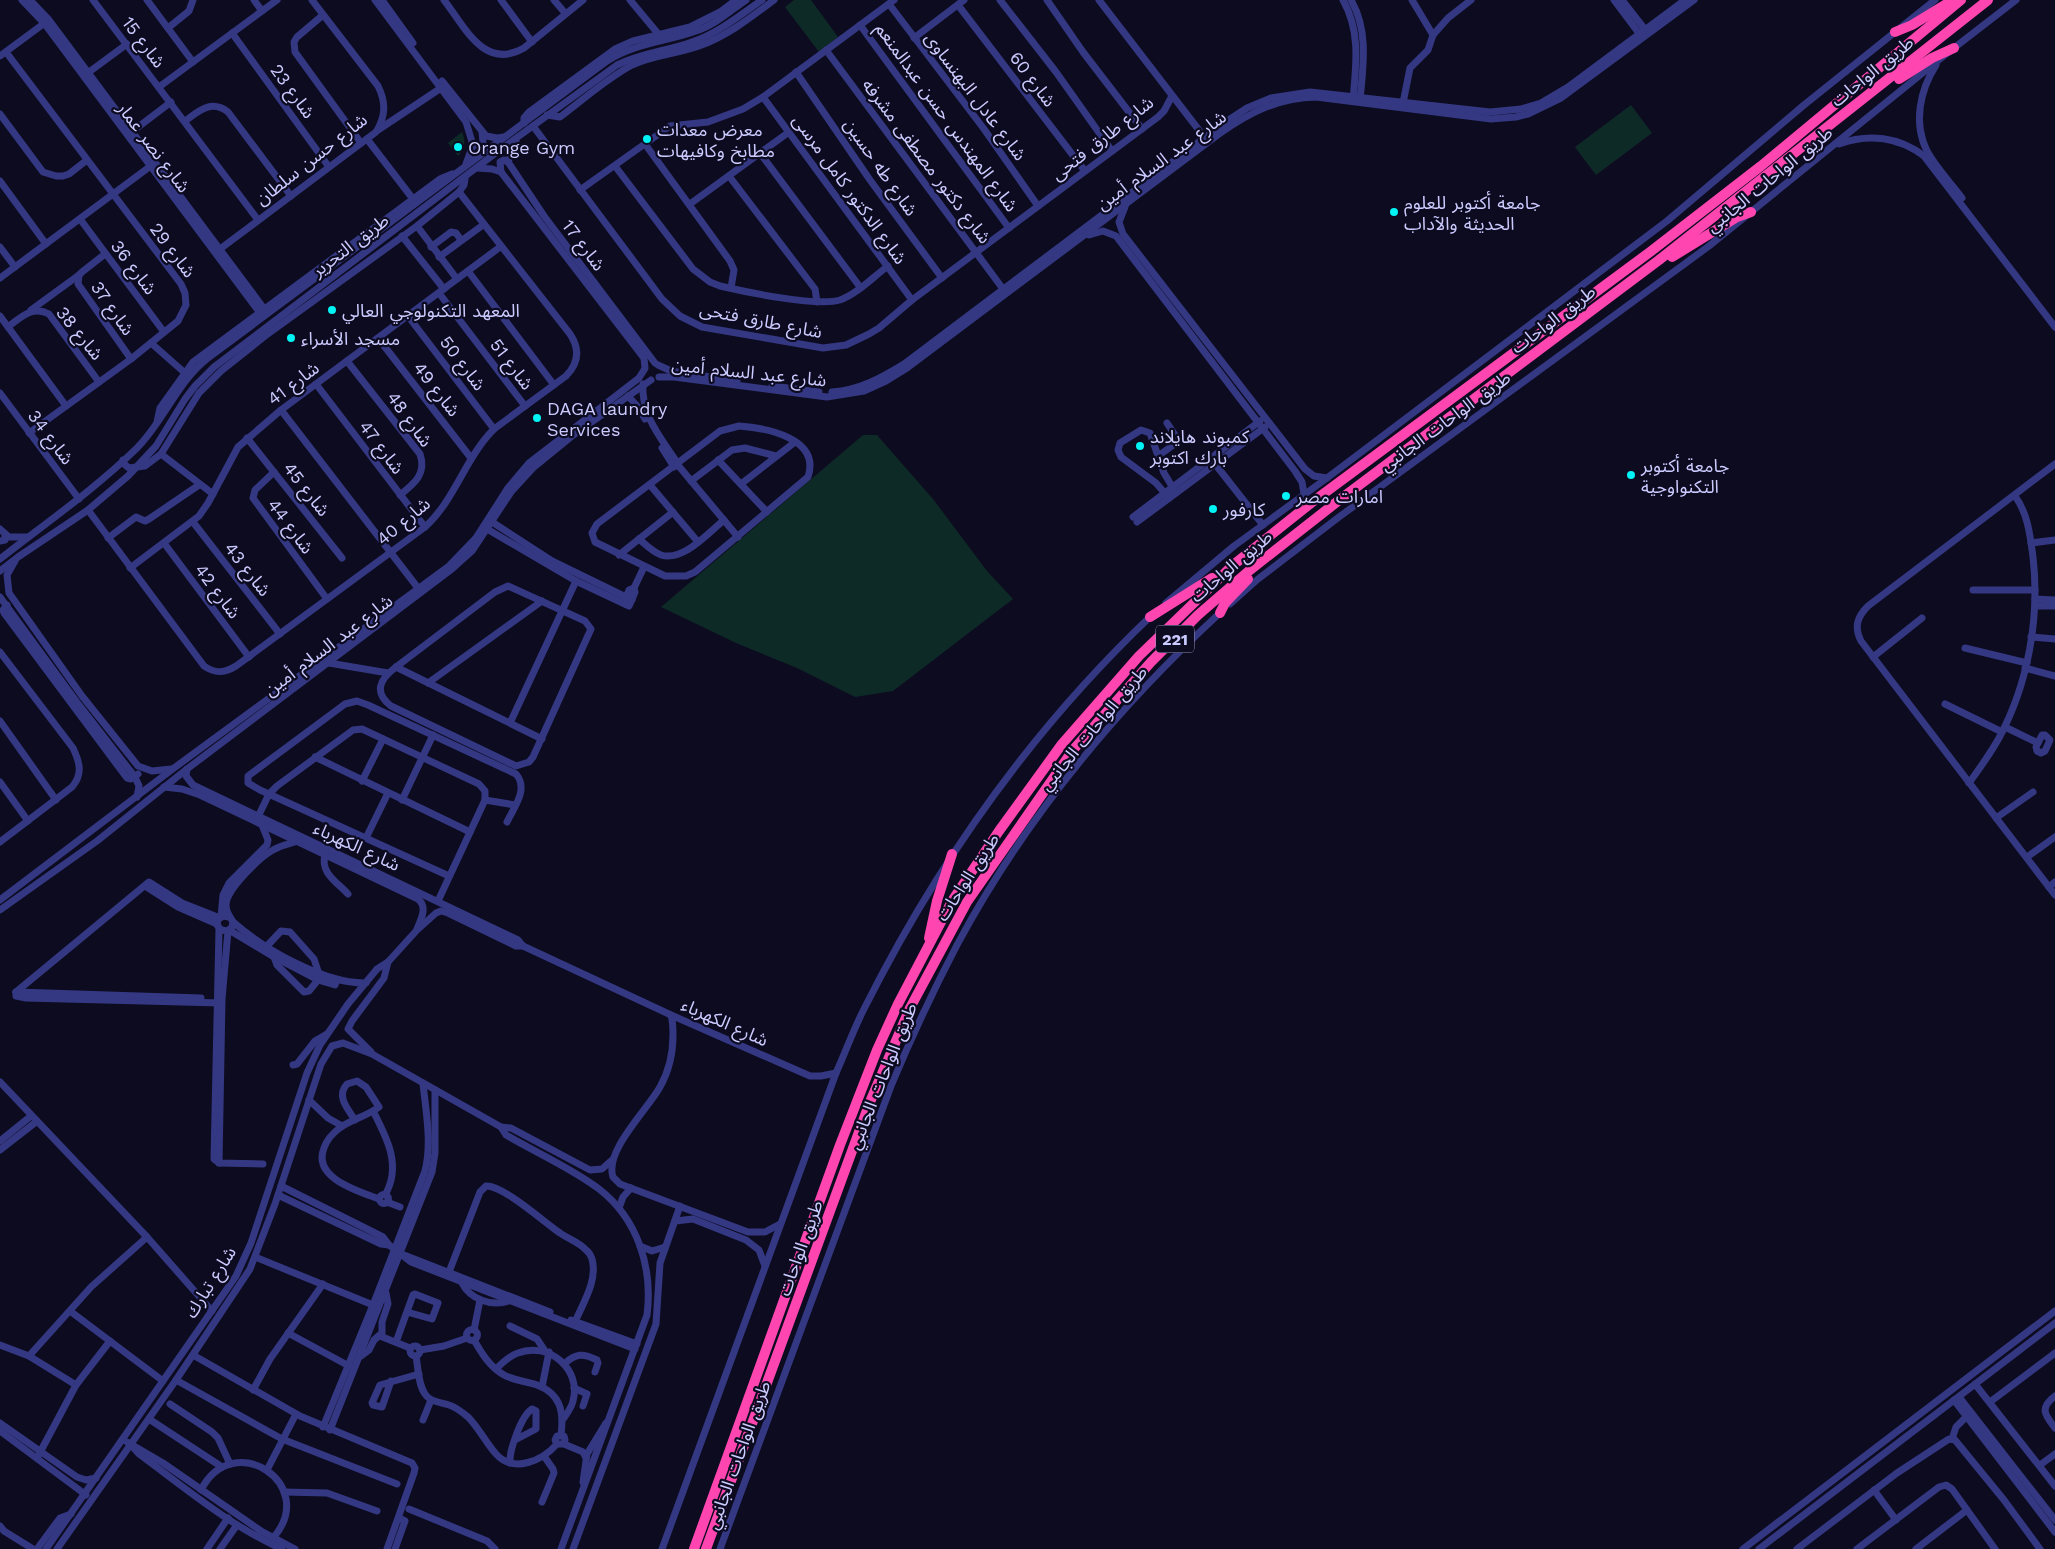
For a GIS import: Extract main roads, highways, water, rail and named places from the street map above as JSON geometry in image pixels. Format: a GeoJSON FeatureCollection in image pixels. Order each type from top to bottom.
{"type":"FeatureCollection","features":[{"type":"Feature","properties":{"kind":"highway"},"geometry":{"type":"LineString","coordinates":[[1895,32],[1953,0]]}},
{"type":"Feature","properties":{"kind":"highway","name":"طريق الواحات"},"geometry":{"type":"LineString","coordinates":[[694,1549],[840,1145],[877,1050],[898,1004],[952,901],[999,831],[1062,744],[1139,656],[1232,566],[1310,503],[1412,430],[1650,252],[1761,166],[1961,0]]}},
{"type":"Feature","properties":{"kind":"highway","name":"طريق الواحات"},"geometry":{"type":"LineString","coordinates":[[706,1549],[855,1143],[889,1054],[918,992],[966,902],[1048,784],[1098,720],[1185,628],[1250,570],[1659,260],[1988,0]]}},
{"type":"Feature","properties":{"kind":"highway"},"geometry":{"type":"LineString","coordinates":[[1875,90],[1891,84],[1932,58],[1954,48]]}},
{"type":"Feature","properties":{"kind":"highway"},"geometry":{"type":"LineString","coordinates":[[1659,260],[1674,256],[1737,217],[1750,212]]}},
{"type":"Feature","properties":{"kind":"highway"},"geometry":{"type":"LineString","coordinates":[[1426,419],[1430,426],[1435,428]]}},
{"type":"Feature","properties":{"kind":"highway"},"geometry":{"type":"LineString","coordinates":[[1412,430],[1417,434],[1418,442]]}},
{"type":"Feature","properties":{"kind":"highway"},"geometry":{"type":"LineString","coordinates":[[1150,617],[1232,566]]}},
{"type":"Feature","properties":{"kind":"highway"},"geometry":{"type":"LineString","coordinates":[[1220,613],[1225,603],[1248,578],[1250,570]]}},
{"type":"Feature","properties":{"kind":"highway"},"geometry":{"type":"LineString","coordinates":[[926,949],[937,900],[952,854]]}},
{"type":"Feature","properties":{"kind":"place","name":"معرض معدات مطابخ وكافيهات"},"geometry":{"type":"Point","coordinates":[647,139]}},
{"type":"Feature","properties":{"kind":"place","name":"Orange Gym"},"geometry":{"type":"Point","coordinates":[458,147]}},
{"type":"Feature","properties":{"kind":"place","name":"جامعة أكتوبر للعلوم الحديثة والآداب"},"geometry":{"type":"Point","coordinates":[1394,212]}},
{"type":"Feature","properties":{"kind":"place","name":"المعهد التكنولوجي العالي"},"geometry":{"type":"Point","coordinates":[332,310]}},
{"type":"Feature","properties":{"kind":"place","name":"مسجد الأسراء"},"geometry":{"type":"Point","coordinates":[291,338]}},
{"type":"Feature","properties":{"kind":"place","name":"DAGA laundry Services"},"geometry":{"type":"Point","coordinates":[537,418]}},
{"type":"Feature","properties":{"kind":"place","name":"كمبوند هايلاند بارك اكتوبر"},"geometry":{"type":"Point","coordinates":[1140,446]}},
{"type":"Feature","properties":{"kind":"place","name":"جامعة أكتوبر التكنواوجية"},"geometry":{"type":"Point","coordinates":[1631,475]}},
{"type":"Feature","properties":{"kind":"place","name":"امارات مصر"},"geometry":{"type":"Point","coordinates":[1286,496]}},
{"type":"Feature","properties":{"kind":"place","name":"كارفور"},"geometry":{"type":"Point","coordinates":[1213,509]}}]}
